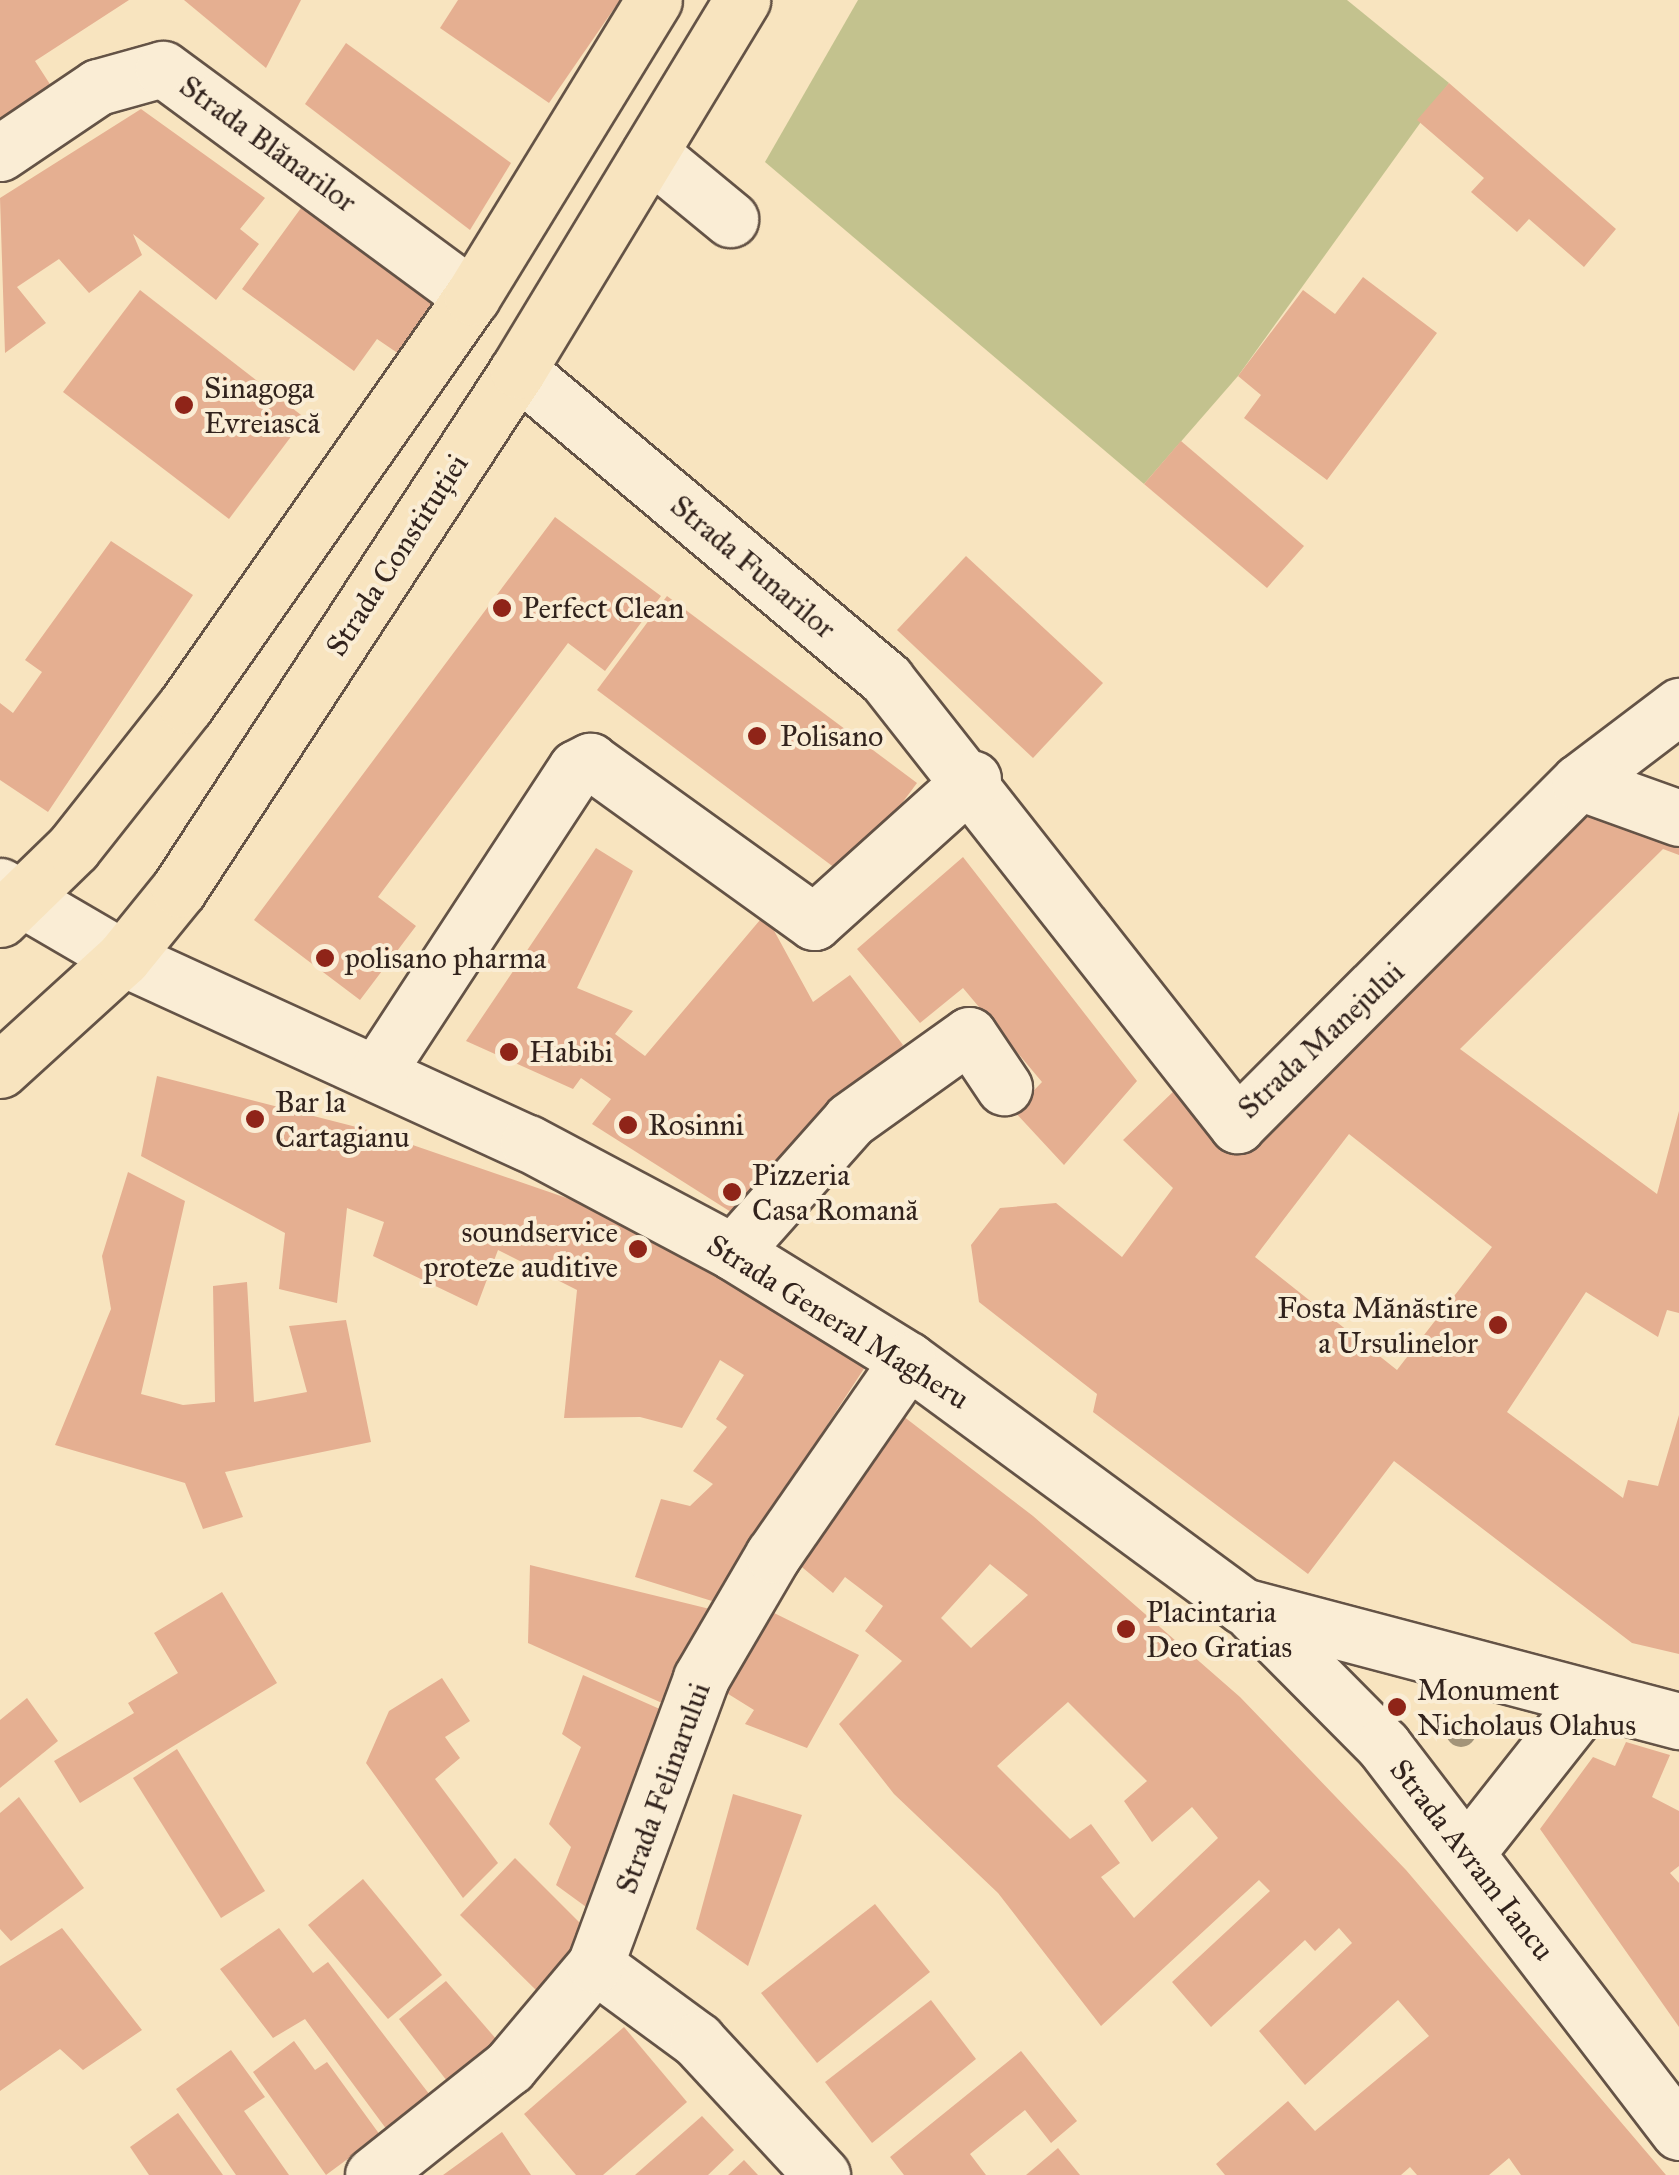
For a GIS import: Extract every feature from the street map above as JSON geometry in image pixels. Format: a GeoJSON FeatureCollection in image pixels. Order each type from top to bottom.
{"type":"FeatureCollection","features":[{"type":"Feature","properties":{"kind":"main road"},"geometry":{"type":"LineString","coordinates":[[7,902],[186,705],[472,297],[654,0]]}},
{"type":"Feature","properties":{"kind":"main road","name":"Strada Constituției"},"geometry":{"type":"LineString","coordinates":[[0,1070],[122,958],[179,889],[518,370],[742,0]]}},
{"type":"Feature","properties":{"kind":"main road"},"geometry":{"type":"LineString","coordinates":[[472,297],[518,370]]}},
{"type":"Feature","properties":{"kind":"street","name":"Strada Blănarilor"},"geometry":{"type":"LineString","coordinates":[[0,153],[98,87],[163,68],[472,297]]}},
{"type":"Feature","properties":{"kind":"street"},"geometry":{"type":"LineString","coordinates":[[650,153],[730,219]]}},
{"type":"Feature","properties":{"kind":"street","name":"Strada Funarilor"},"geometry":{"type":"LineString","coordinates":[[518,370],[673,477],[886,679],[973,779]]}},
{"type":"Feature","properties":{"kind":"street","name":"Strada Manejului"},"geometry":{"type":"LineString","coordinates":[[973,779],[1237,1126],[1579,782],[1679,706]]}},
{"type":"Feature","properties":{"kind":"street"},"geometry":{"type":"LineString","coordinates":[[377,1072],[576,768],[590,761],[814,922],[973,779]]}},
{"type":"Feature","properties":{"kind":"street"},"geometry":{"type":"LineString","coordinates":[[1579,782],[1679,818]]}},
{"type":"Feature","properties":{"kind":"street","name":"Strada General Magheru"},"geometry":{"type":"LineString","coordinates":[[7,902],[377,1072],[734,1252],[908,1360],[1243,1606],[1679,1721]]}},
{"type":"Feature","properties":{"kind":"street"},"geometry":{"type":"LineString","coordinates":[[734,1252],[850,1120],[969,1034],[1004,1087]]}},
{"type":"Feature","properties":{"kind":"street","name":"Strada Felinarului"},"geometry":{"type":"LineString","coordinates":[[373,2175],[509,2066],[595,1965],[701,1678],[773,1555],[908,1360]]}},
{"type":"Feature","properties":{"kind":"street","name":"Strada Avram Iancu"},"geometry":{"type":"LineString","coordinates":[[1243,1606],[1372,1733],[1468,1851],[1679,2132]]}},
{"type":"Feature","properties":{"kind":"street"},"geometry":{"type":"LineString","coordinates":[[1468,1851],[1588,1700]]}},
{"type":"Feature","properties":{"kind":"street"},"geometry":{"type":"LineString","coordinates":[[595,1965],[696,2040],[822,2175]]}},
{"type":"Feature","properties":{"kind":"shaded area"},"geometry":{"type":"Polygon","coordinates":[[[858,0],[1347,0],[1449,83],[1238,376],[1144,484],[765,162],[858,0]]]}},
{"type":"Feature","properties":{"kind":"building"},"geometry":{"type":"Polygon","coordinates":[[[0,0],[129,0],[35,61],[55,92],[0,129],[0,0]]]}},
{"type":"Feature","properties":{"kind":"building"},"geometry":{"type":"Polygon","coordinates":[[[184,0],[301,0],[266,68],[184,0]]]}},
{"type":"Feature","properties":{"kind":"building"},"geometry":{"type":"Polygon","coordinates":[[[458,0],[620,0],[549,103],[440,28],[458,0]]]}},
{"type":"Feature","properties":{"kind":"building"},"geometry":{"type":"Polygon","coordinates":[[[346,43],[511,163],[470,230],[305,104],[346,43]]]}},
{"type":"Feature","properties":{"kind":"building"},"geometry":{"type":"Polygon","coordinates":[[[1449,83],[1616,229],[1584,267],[1529,219],[1517,232],[1471,192],[1484,178],[1417,120],[1449,83]]]}},
{"type":"Feature","properties":{"kind":"building"},"geometry":{"type":"Polygon","coordinates":[[[141,109],[265,198],[240,229],[259,244],[216,300],[133,234],[142,255],[89,293],[59,259],[17,287],[46,323],[5,353],[0,198],[141,109]]]}},
{"type":"Feature","properties":{"kind":"building"},"geometry":{"type":"Polygon","coordinates":[[[309,197],[442,294],[399,354],[377,339],[354,371],[242,289],[309,197]]]}},
{"type":"Feature","properties":{"kind":"building"},"geometry":{"type":"Polygon","coordinates":[[[1363,277],[1437,333],[1327,480],[1244,418],[1261,395],[1238,376],[1303,290],[1335,314],[1363,277]]]}},
{"type":"Feature","properties":{"kind":"building","name":"Sinagoga Evreiască"},"geometry":{"type":"Polygon","coordinates":[[[140,290],[305,418],[229,519],[63,392],[140,290]]]}},
{"type":"Feature","properties":{"kind":"building"},"geometry":{"type":"Polygon","coordinates":[[[1181,441],[1304,546],[1267,588],[1144,484],[1181,441]]]}},
{"type":"Feature","properties":{"kind":"building"},"geometry":{"type":"Polygon","coordinates":[[[555,517],[661,596],[605,671],[568,643],[378,897],[416,926],[360,1000],[254,920],[555,517]]]}},
{"type":"Feature","properties":{"kind":"building"},"geometry":{"type":"Polygon","coordinates":[[[111,541],[193,595],[48,812],[0,780],[0,703],[13,713],[42,672],[25,660],[111,541]]]}},
{"type":"Feature","properties":{"kind":"building"},"geometry":{"type":"Polygon","coordinates":[[[966,556],[1103,683],[1033,758],[897,630],[966,556]]]}},
{"type":"Feature","properties":{"kind":"building","name":"Polisano"},"geometry":{"type":"Polygon","coordinates":[[[667,596],[917,783],[847,877],[597,690],[667,596]]]}},
{"type":"Feature","properties":{"kind":"building","name":"Fosta Mănăstire a Ursulinelor"},"geometry":{"type":"Polygon","coordinates":[[[1585,808],[1679,844],[1679,855],[1663,849],[1460,1049],[1657,1194],[1679,1111],[1679,1313],[1667,1310],[1658,1337],[1586,1292],[1507,1412],[1623,1498],[1628,1480],[1658,1486],[1679,1415],[1679,1654],[1632,1643],[1394,1461],[1308,1574],[1093,1412],[1097,1394],[979,1302],[971,1245],[1000,1208],[1056,1203],[1122,1257],[1173,1188],[1123,1140],[1176,1089],[1238,1152],[1585,808]],[[1349,1134],[1255,1257],[1397,1370],[1492,1247],[1349,1134]]]}},
{"type":"Feature","properties":{"kind":"building"},"geometry":{"type":"Polygon","coordinates":[[[596,848],[633,871],[577,988],[633,1011],[615,1034],[645,1056],[765,914],[813,1002],[850,975],[903,1045],[742,1219],[592,1124],[611,1099],[581,1078],[573,1089],[466,1041],[596,848]]]}},
{"type":"Feature","properties":{"kind":"building"},"geometry":{"type":"Polygon","coordinates":[[[963,857],[1137,1081],[1064,1165],[1014,1111],[1042,1082],[963,988],[920,1023],[857,949],[963,857]]]}},
{"type":"Feature","properties":{"kind":"building"},"geometry":{"type":"Polygon","coordinates":[[[157,1076],[372,1131],[584,1204],[710,1264],[869,1361],[712,1601],[635,1577],[661,1499],[690,1506],[713,1484],[693,1471],[727,1427],[716,1419],[744,1375],[720,1360],[682,1428],[640,1417],[564,1418],[577,1290],[498,1250],[477,1306],[373,1256],[384,1222],[347,1208],[337,1303],[279,1289],[285,1233],[141,1156],[157,1076]]]}},
{"type":"Feature","properties":{"kind":"building"},"geometry":{"type":"Polygon","coordinates":[[[128,1172],[185,1201],[141,1394],[183,1405],[215,1402],[213,1286],[247,1282],[254,1402],[307,1392],[289,1326],[346,1320],[371,1442],[225,1472],[243,1517],[203,1529],[185,1483],[55,1445],[111,1309],[102,1256],[128,1172]]]}},
{"type":"Feature","properties":{"kind":"building"},"geometry":{"type":"Polygon","coordinates":[[[890,1406],[1033,1516],[1240,1697],[1406,1870],[1666,2175],[1521,2175],[1509,2158],[1489,2175],[1417,2175],[1410,2167],[1401,2175],[1225,2175],[1216,2164],[1288,2101],[1315,2131],[1429,2036],[1398,2000],[1305,2085],[1259,2031],[1352,1943],[1339,1928],[1315,1951],[1305,1940],[1211,2027],[1172,1982],[1270,1891],[1259,1880],[1101,2026],[998,1893],[894,1794],[839,1724],[902,1661],[865,1631],[883,1606],[845,1577],[833,1593],[785,1553],[890,1406]],[[990,1564],[941,1618],[971,1648],[1028,1595],[990,1564]],[[1068,1702],[997,1766],[1070,1839],[1091,1824],[1120,1863],[1101,1877],[1134,1918],[1218,1838],[1192,1807],[1152,1842],[1124,1801],[1147,1781],[1068,1702]]]}},
{"type":"Feature","properties":{"kind":"building"},"geometry":{"type":"Polygon","coordinates":[[[530,1565],[714,1610],[671,1707],[528,1643],[530,1565]]]}},
{"type":"Feature","properties":{"kind":"building"},"geometry":{"type":"Polygon","coordinates":[[[222,1592],[277,1683],[80,1803],[54,1761],[134,1713],[128,1703],[178,1673],[154,1633],[222,1592]]]}},
{"type":"Feature","properties":{"kind":"building"},"geometry":{"type":"Polygon","coordinates":[[[762,1607],[859,1655],[807,1748],[745,1724],[754,1710],[717,1687],[762,1607]]]}},
{"type":"Feature","properties":{"kind":"building"},"geometry":{"type":"Polygon","coordinates":[[[583,1675],[671,1714],[604,1920],[556,1885],[571,1847],[549,1824],[581,1747],[562,1734],[583,1675]]]}},
{"type":"Feature","properties":{"kind":"building"},"geometry":{"type":"Polygon","coordinates":[[[442,1678],[470,1721],[445,1737],[460,1758],[435,1779],[498,1863],[463,1898],[366,1763],[389,1711],[442,1678]]]}},
{"type":"Feature","properties":{"kind":"building"},"geometry":{"type":"Polygon","coordinates":[[[27,1698],[58,1741],[0,1788],[0,1720],[27,1698]]]}},
{"type":"Feature","properties":{"kind":"building"},"geometry":{"type":"Polygon","coordinates":[[[1626,1742],[1670,1755],[1652,1797],[1679,1811],[1679,1866],[1670,1873],[1679,1883],[1679,2027],[1540,1829],[1593,1757],[1615,1766],[1626,1742]]]}},
{"type":"Feature","properties":{"kind":"building"},"geometry":{"type":"Polygon","coordinates":[[[177,1749],[265,1891],[221,1918],[133,1778],[177,1749]]]}},
{"type":"Feature","properties":{"kind":"building"},"geometry":{"type":"Polygon","coordinates":[[[733,1794],[802,1815],[748,1966],[696,1929],[733,1794]]]}},
{"type":"Feature","properties":{"kind":"building"},"geometry":{"type":"Polygon","coordinates":[[[19,1797],[84,1888],[11,1941],[0,1929],[0,1813],[19,1797]]]}},
{"type":"Feature","properties":{"kind":"building"},"geometry":{"type":"Polygon","coordinates":[[[515,1858],[591,1934],[539,1993],[460,1915],[515,1858]]]}},
{"type":"Feature","properties":{"kind":"building"},"geometry":{"type":"Polygon","coordinates":[[[363,1879],[442,1975],[388,2019],[308,1925],[363,1879]]]}},
{"type":"Feature","properties":{"kind":"building"},"geometry":{"type":"Polygon","coordinates":[[[875,1904],[930,1972],[817,2063],[761,1993],[875,1904]]]}},
{"type":"Feature","properties":{"kind":"building"},"geometry":{"type":"Polygon","coordinates":[[[62,1928],[142,2030],[83,2070],[60,2049],[0,2091],[0,1966],[62,1928]]]}},
{"type":"Feature","properties":{"kind":"building"},"geometry":{"type":"Polygon","coordinates":[[[279,1928],[313,1973],[328,1962],[436,2103],[390,2134],[305,2019],[273,2038],[220,1969],[279,1928]]]}},
{"type":"Feature","properties":{"kind":"building"},"geometry":{"type":"Polygon","coordinates":[[[446,1981],[503,2047],[454,2090],[399,2019],[446,1981]]]}},
{"type":"Feature","properties":{"kind":"building"},"geometry":{"type":"Polygon","coordinates":[[[931,2000],[976,2059],[872,2143],[825,2082],[931,2000]]]}},
{"type":"Feature","properties":{"kind":"building"},"geometry":{"type":"Polygon","coordinates":[[[624,2027],[687,2102],[603,2175],[576,2175],[524,2114],[624,2027]]]}},
{"type":"Feature","properties":{"kind":"building"},"geometry":{"type":"Polygon","coordinates":[[[294,2041],[315,2070],[327,2062],[380,2135],[326,2175],[253,2072],[294,2041]]]}},
{"type":"Feature","properties":{"kind":"building"},"geometry":{"type":"Polygon","coordinates":[[[231,2050],[265,2097],[244,2111],[289,2175],[236,2175],[176,2089],[231,2050]]]}},
{"type":"Feature","properties":{"kind":"building"},"geometry":{"type":"Polygon","coordinates":[[[1021,2051],[1077,2121],[1051,2143],[1025,2110],[970,2154],[986,2175],[904,2175],[890,2157],[1021,2051]]]}},
{"type":"Feature","properties":{"kind":"building"},"geometry":{"type":"Polygon","coordinates":[[[178,2113],[223,2175],[149,2175],[130,2147],[178,2113]]]}},
{"type":"Feature","properties":{"kind":"building"},"geometry":{"type":"Polygon","coordinates":[[[702,2116],[734,2150],[708,2175],[635,2175],[702,2116]]]}},
{"type":"Feature","properties":{"kind":"building"},"geometry":{"type":"Polygon","coordinates":[[[502,2132],[531,2175],[443,2175],[461,2162],[502,2132]]]}},
{"type":"Feature","properties":{"kind":"building"},"geometry":{"type":"Polygon","coordinates":[[[1058,2148],[1080,2175],[1026,2175],[1058,2148]]]}},
{"type":"Feature","properties":{"kind":"building"},"geometry":{"type":"Polygon","coordinates":[[[744,2160],[758,2175],[728,2175],[744,2160]]]}},
{"type":"Feature","properties":{"kind":"place","name":"Sinagoga Evreiască"},"geometry":{"type":"Point","coordinates":[184,405]}},
{"type":"Feature","properties":{"kind":"place","name":"Perfect Clean"},"geometry":{"type":"Point","coordinates":[502,608]}},
{"type":"Feature","properties":{"kind":"place","name":"Polisano"},"geometry":{"type":"Point","coordinates":[757,736]}},
{"type":"Feature","properties":{"kind":"place","name":"polisano pharma"},"geometry":{"type":"Point","coordinates":[325,958]}},
{"type":"Feature","properties":{"kind":"place","name":"Habibi"},"geometry":{"type":"Point","coordinates":[509,1052]}},
{"type":"Feature","properties":{"kind":"place","name":"Bar la Cartagianu"},"geometry":{"type":"Point","coordinates":[255,1119]}},
{"type":"Feature","properties":{"kind":"place","name":"Rosinni"},"geometry":{"type":"Point","coordinates":[628,1125]}},
{"type":"Feature","properties":{"kind":"place","name":"Pizzeria Casa Romană"},"geometry":{"type":"Point","coordinates":[732,1192]}},
{"type":"Feature","properties":{"kind":"place","name":"soundservice proteze auditive"},"geometry":{"type":"Point","coordinates":[638,1249]}},
{"type":"Feature","properties":{"kind":"place","name":"Fosta Mănăstire a Ursulinelor"},"geometry":{"type":"Point","coordinates":[1498,1325]}},
{"type":"Feature","properties":{"kind":"place","name":"Placintaria Deo Gratias"},"geometry":{"type":"Point","coordinates":[1126,1629]}},
{"type":"Feature","properties":{"kind":"place","name":"Monument Nicholaus Olahus"},"geometry":{"type":"Point","coordinates":[1397,1707]}}]}
